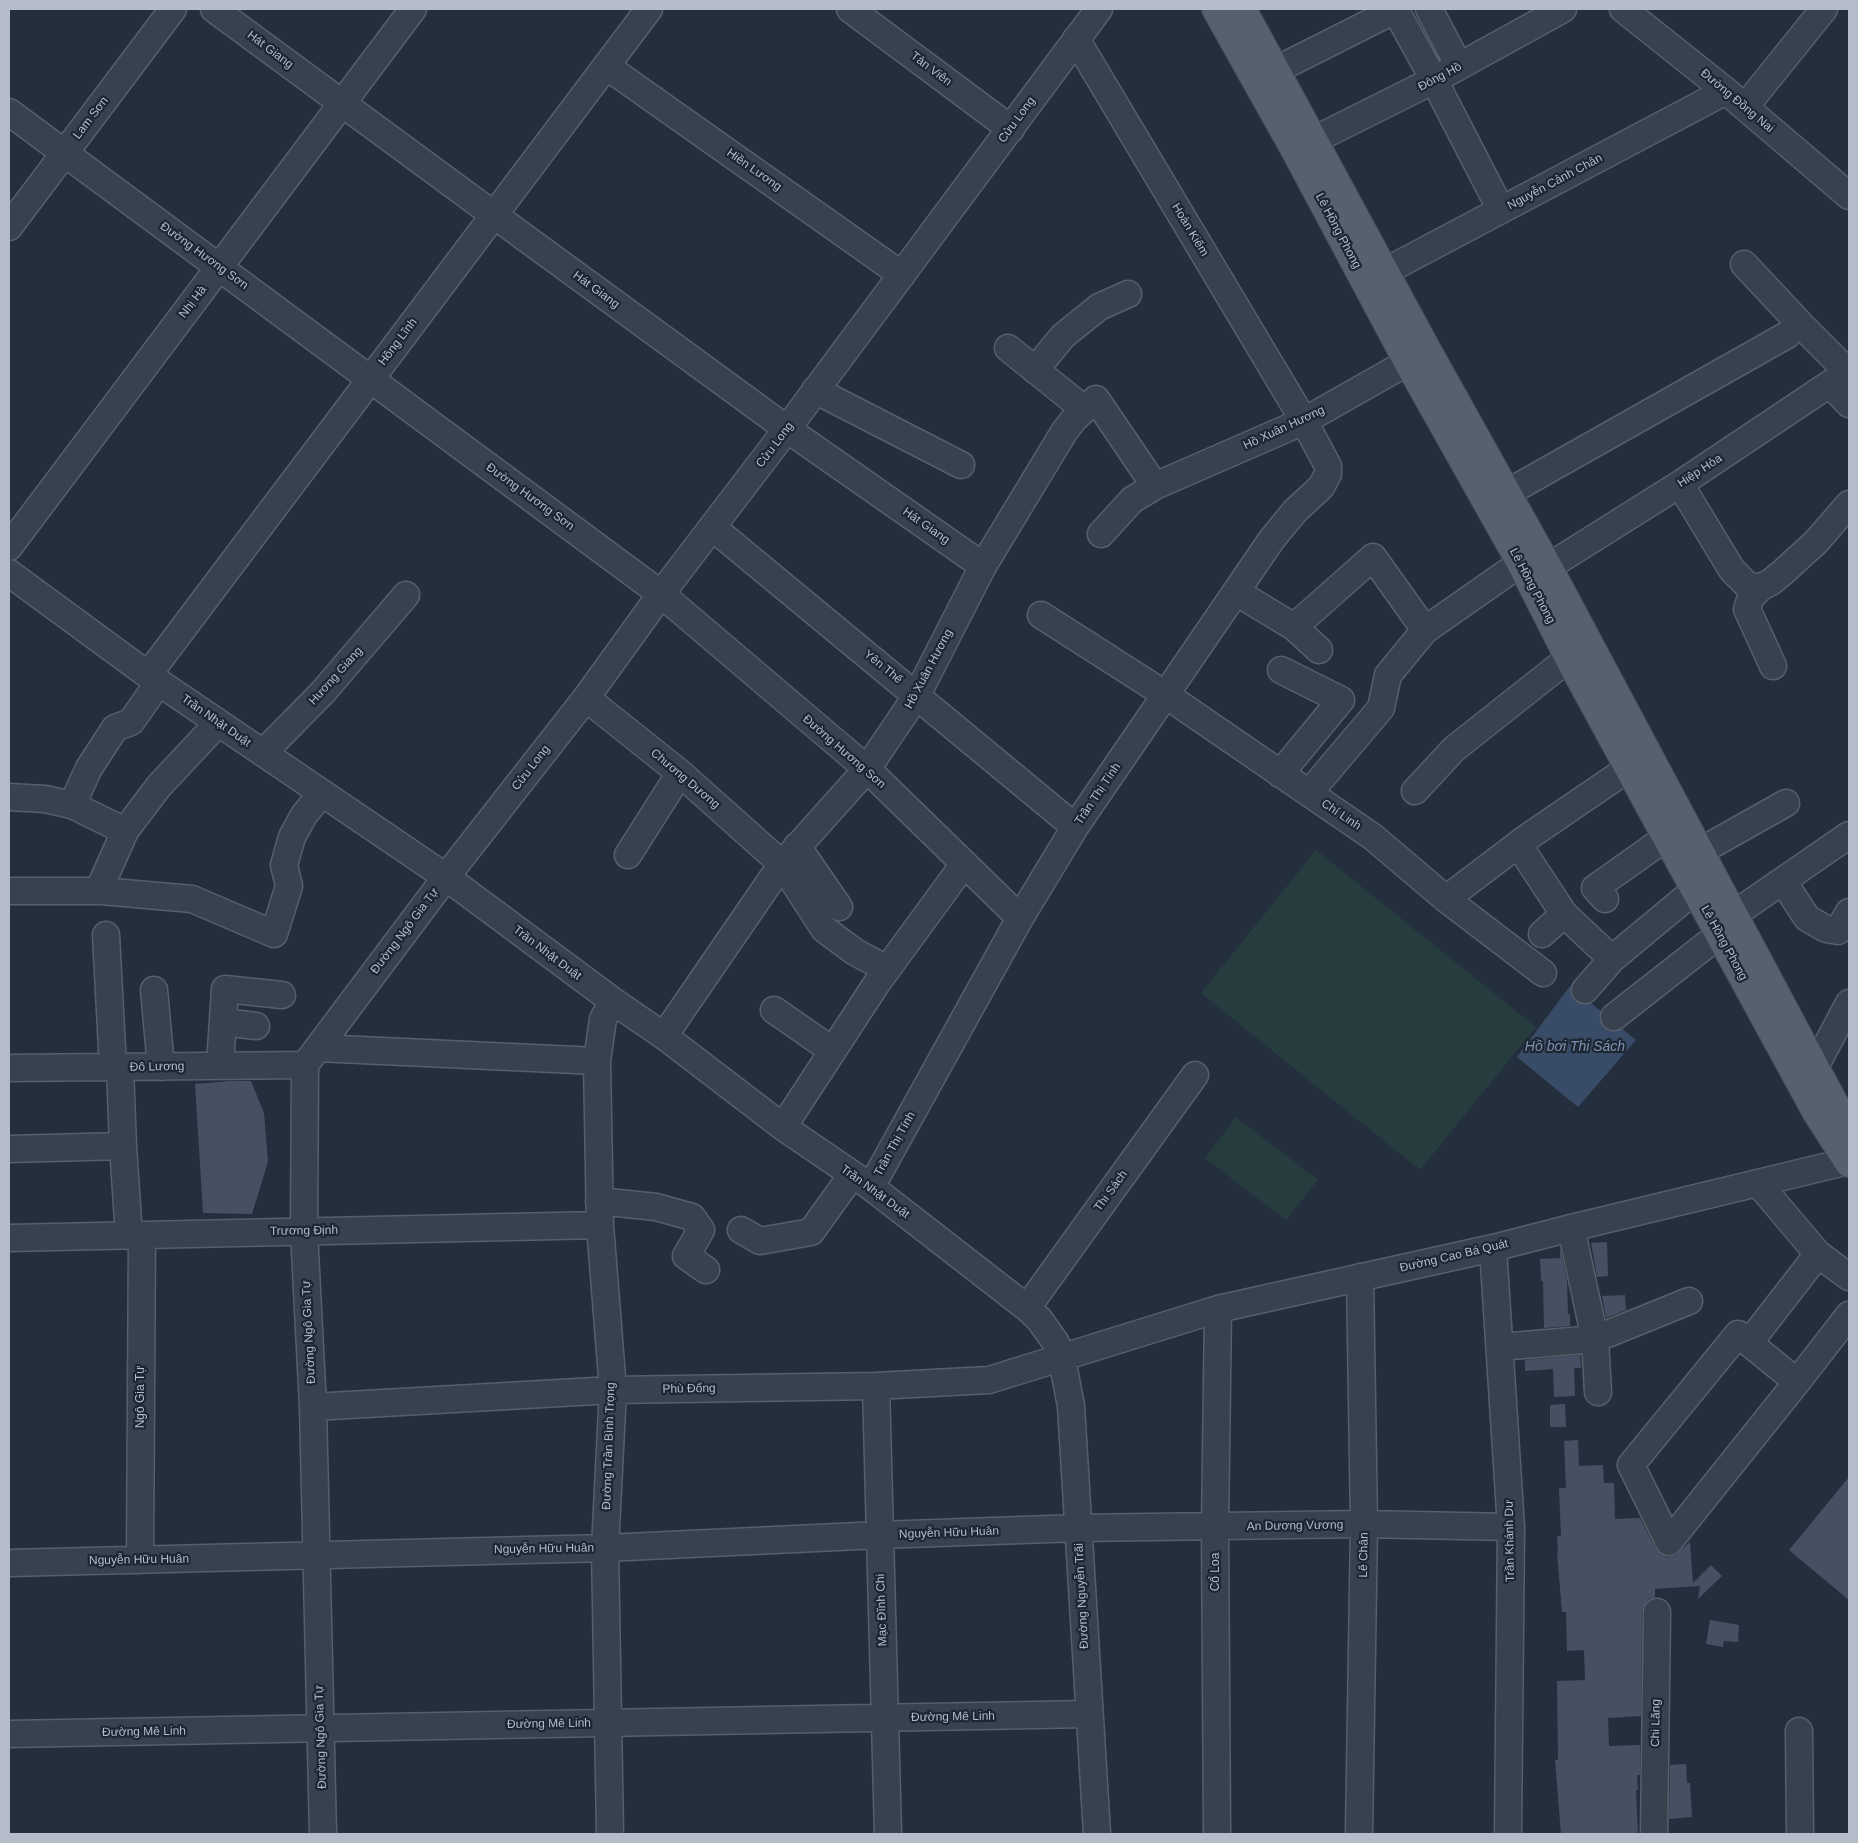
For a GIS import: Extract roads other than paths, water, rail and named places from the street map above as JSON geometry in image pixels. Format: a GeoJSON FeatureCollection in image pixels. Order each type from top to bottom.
{"type":"FeatureCollection","features":[{"type":"Feature","properties":{"kind":"main road","name":"Lê Hồng Phong"},"geometry":{"type":"LineString","coordinates":[[1216,9],[1290,142],[1382,283]]}},
{"type":"Feature","properties":{"kind":"main road","name":"Lê Hồng Phong"},"geometry":{"type":"LineString","coordinates":[[1242,9],[1314,140],[1418,357],[1569,658],[1695,890],[1727,925],[1814,1067],[1835,1105],[1849,1124]]}},
{"type":"Feature","properties":{"kind":"main road","name":"Lê Hồng Phong"},"geometry":{"type":"LineString","coordinates":[[1418,357],[1507,493],[1548,566],[1699,852],[1727,925],[1817,1113],[1849,1162]]}},
{"type":"Feature","properties":{"kind":"street","name":"Lam Sơn"},"geometry":{"type":"LineString","coordinates":[[9,227],[172,9]]}},
{"type":"Feature","properties":{"kind":"street","name":"Hát Giang"},"geometry":{"type":"LineString","coordinates":[[214,9],[787,429],[982,566]]}},
{"type":"Feature","properties":{"kind":"street","name":"Nhị Hà"},"geometry":{"type":"LineString","coordinates":[[9,548],[413,9]]}},
{"type":"Feature","properties":{"kind":"street","name":"Hồng Lĩnh"},"geometry":{"type":"LineString","coordinates":[[72,805],[89,768],[115,728],[131,722],[154,679],[370,380],[648,9]]}},
{"type":"Feature","properties":{"kind":"street","name":"Tản Viên"},"geometry":{"type":"LineString","coordinates":[[850,9],[878,16],[1011,129]]}},
{"type":"Feature","properties":{"kind":"street","name":"Cửu Long"},"geometry":{"type":"LineString","coordinates":[[446,877],[586,698],[661,594],[787,429],[1100,9]]}},
{"type":"Feature","properties":{"kind":"street"},"geometry":{"type":"LineString","coordinates":[[1276,70],[1396,9],[1501,210]]}},
{"type":"Feature","properties":{"kind":"street"},"geometry":{"type":"LineString","coordinates":[[1429,9],[1460,66]]}},
{"type":"Feature","properties":{"kind":"street","name":"Đông Hồ"},"geometry":{"type":"LineString","coordinates":[[1314,140],[1434,80],[1563,9]]}},
{"type":"Feature","properties":{"kind":"street","name":"Đường Đồng Nai"},"geometry":{"type":"LineString","coordinates":[[1623,9],[1736,99],[1849,196]]}},
{"type":"Feature","properties":{"kind":"street"},"geometry":{"type":"LineString","coordinates":[[1736,99],[1824,9]]}},
{"type":"Feature","properties":{"kind":"street","name":"Hoàn Kiếm"},"geometry":{"type":"LineString","coordinates":[[1076,39],[1304,421]]}},
{"type":"Feature","properties":{"kind":"street","name":"Hiền Lương"},"geometry":{"type":"LineString","coordinates":[[606,66],[902,274]]}},
{"type":"Feature","properties":{"kind":"street","name":"Nguyễn Cảnh Chân"},"geometry":{"type":"LineString","coordinates":[[1382,283],[1501,210],[1736,99]]}},
{"type":"Feature","properties":{"kind":"street","name":"Đường Hương Sơn"},"geometry":{"type":"LineString","coordinates":[[9,112],[661,594],[866,769],[1020,918]]}},
{"type":"Feature","properties":{"kind":"street"},"geometry":{"type":"LineString","coordinates":[[1744,264],[1801,325],[1842,376],[1849,404]]}},
{"type":"Feature","properties":{"kind":"street"},"geometry":{"type":"LineString","coordinates":[[1035,370],[1063,336],[1099,306],[1128,294]]}},
{"type":"Feature","properties":{"kind":"street"},"geometry":{"type":"LineString","coordinates":[[1507,493],[1786,335]]}},
{"type":"Feature","properties":{"kind":"street"},"geometry":{"type":"LineString","coordinates":[[1008,348],[1084,409],[1096,399],[1155,486]]}},
{"type":"Feature","properties":{"kind":"street","name":"Hồ Xuân Hương"},"geometry":{"type":"LineString","coordinates":[[1101,534],[1132,500],[1155,486],[1304,421],[1418,357]]}},
{"type":"Feature","properties":{"kind":"street","name":"Hiệp Hòa"},"geometry":{"type":"LineString","coordinates":[[1548,566],[1680,484],[1842,376]]}},
{"type":"Feature","properties":{"kind":"street"},"geometry":{"type":"LineString","coordinates":[[815,390],[961,464]]}},
{"type":"Feature","properties":{"kind":"street","name":"Hồ Xuân Hương"},"geometry":{"type":"LineString","coordinates":[[664,1036],[790,855],[866,769],[917,696],[982,566],[1064,432],[1084,409]]}},
{"type":"Feature","properties":{"kind":"street","name":"Trần Thị Tính"},"geometry":{"type":"LineString","coordinates":[[741,1230],[760,1242],[811,1232],[862,1181],[1075,828],[1282,526],[1326,480],[1328,466],[1304,421]]}},
{"type":"Feature","properties":{"kind":"street"},"geometry":{"type":"LineString","coordinates":[[1680,484],[1732,570],[1746,584],[1753,587],[1761,587]]}},
{"type":"Feature","properties":{"kind":"street"},"geometry":{"type":"LineString","coordinates":[[1773,666],[1747,609],[1751,597],[1844,520]]}},
{"type":"Feature","properties":{"kind":"street","name":"Yên Thế"},"geometry":{"type":"LineString","coordinates":[[712,527],[1075,828]]}},
{"type":"Feature","properties":{"kind":"street"},"geometry":{"type":"LineString","coordinates":[[1294,626],[1373,557],[1425,630]]}},
{"type":"Feature","properties":{"kind":"street"},"geometry":{"type":"LineString","coordinates":[[1309,793],[1381,708],[1388,675],[1425,630],[1521,563]]}},
{"type":"Feature","properties":{"kind":"street","name":"Trần Nhật Duật"},"geometry":{"type":"LineString","coordinates":[[9,573],[154,679],[446,877],[613,1001],[664,1036],[784,1127],[862,1181],[1027,1308],[1048,1330],[1056,1343],[1062,1359]]}},
{"type":"Feature","properties":{"kind":"street"},"geometry":{"type":"LineString","coordinates":[[1236,592],[1294,626],[1319,650]]}},
{"type":"Feature","properties":{"kind":"street","name":"Hương Giang"},"geometry":{"type":"LineString","coordinates":[[263,753],[324,692],[406,595]]}},
{"type":"Feature","properties":{"kind":"street","name":"Chí Linh"},"geometry":{"type":"LineString","coordinates":[[1041,615],[1166,695],[1372,837],[1446,899],[1543,973]]}},
{"type":"Feature","properties":{"kind":"street"},"geometry":{"type":"LineString","coordinates":[[1415,791],[1454,749],[1569,658]]}},
{"type":"Feature","properties":{"kind":"street"},"geometry":{"type":"LineString","coordinates":[[1280,774],[1341,700],[1281,670]]}},
{"type":"Feature","properties":{"kind":"street","name":"Chương Dương"},"geometry":{"type":"LineString","coordinates":[[586,698],[680,773],[790,855]]}},
{"type":"Feature","properties":{"kind":"street"},"geometry":{"type":"LineString","coordinates":[[101,891],[101,885],[125,831],[159,786],[218,723]]}},
{"type":"Feature","properties":{"kind":"street"},"geometry":{"type":"LineString","coordinates":[[1446,899],[1518,844],[1629,768]]}},
{"type":"Feature","properties":{"kind":"street"},"geometry":{"type":"LineString","coordinates":[[628,855],[680,773]]}},
{"type":"Feature","properties":{"kind":"street"},"geometry":{"type":"LineString","coordinates":[[9,891],[101,891],[192,899],[274,934],[289,886],[284,865],[292,837],[304,815],[322,793]]}},
{"type":"Feature","properties":{"kind":"street"},"geometry":{"type":"LineString","coordinates":[[9,797],[45,799],[72,805],[125,831]]}},
{"type":"Feature","properties":{"kind":"street"},"geometry":{"type":"LineString","coordinates":[[1699,852],[1786,803]]}},
{"type":"Feature","properties":{"kind":"street"},"geometry":{"type":"LineString","coordinates":[[1614,1018],[1783,881],[1849,835]]}},
{"type":"Feature","properties":{"kind":"street"},"geometry":{"type":"LineString","coordinates":[[1605,899],[1596,888],[1667,838]]}},
{"type":"Feature","properties":{"kind":"street"},"geometry":{"type":"LineString","coordinates":[[1518,844],[1564,914],[1612,958]]}},
{"type":"Feature","properties":{"kind":"street"},"geometry":{"type":"LineString","coordinates":[[790,855],[839,907]]}},
{"type":"Feature","properties":{"kind":"street"},"geometry":{"type":"LineString","coordinates":[[790,855],[824,929],[855,952],[887,969]]}},
{"type":"Feature","properties":{"kind":"street"},"geometry":{"type":"LineString","coordinates":[[784,1127],[887,969],[964,864]]}},
{"type":"Feature","properties":{"kind":"street","name":"Đường Ngô Gia Tự"},"geometry":{"type":"LineString","coordinates":[[324,1834],[313,1407],[304,1232],[312,1056],[446,877]]}},
{"type":"Feature","properties":{"kind":"street"},"geometry":{"type":"LineString","coordinates":[[1783,881],[1807,918],[1826,929],[1838,931],[1849,912]]}},
{"type":"Feature","properties":{"kind":"street"},"geometry":{"type":"LineString","coordinates":[[1585,990],[1612,958],[1695,890]]}},
{"type":"Feature","properties":{"kind":"street"},"geometry":{"type":"LineString","coordinates":[[1542,934],[1564,914]]}},
{"type":"Feature","properties":{"kind":"street","name":"Ngô Gia Tự"},"geometry":{"type":"LineString","coordinates":[[106,935],[123,1146],[135,1235],[140,1560]]}},
{"type":"Feature","properties":{"kind":"street"},"geometry":{"type":"LineString","coordinates":[[220,1066],[225,989],[282,995]]}},
{"type":"Feature","properties":{"kind":"street"},"geometry":{"type":"LineString","coordinates":[[154,990],[161,1067]]}},
{"type":"Feature","properties":{"kind":"street","name":"Đường Trần Bình Trọng"},"geometry":{"type":"LineString","coordinates":[[610,1834],[605,1548],[613,1390],[599,1213],[596,1061],[604,1019],[613,1001]]}},
{"type":"Feature","properties":{"kind":"street"},"geometry":{"type":"LineString","coordinates":[[1814,1067],[1849,1003]]}},
{"type":"Feature","properties":{"kind":"street"},"geometry":{"type":"LineString","coordinates":[[774,1010],[833,1051]]}},
{"type":"Feature","properties":{"kind":"street"},"geometry":{"type":"LineString","coordinates":[[223,1022],[256,1026]]}},
{"type":"Feature","properties":{"kind":"street","name":"Đô Lương"},"geometry":{"type":"LineString","coordinates":[[9,1068],[220,1066],[312,1056],[596,1061]]}},
{"type":"Feature","properties":{"kind":"street","name":"Thi Sách"},"geometry":{"type":"LineString","coordinates":[[1027,1308],[1194,1075]]}},
{"type":"Feature","properties":{"kind":"street"},"geometry":{"type":"LineString","coordinates":[[9,1149],[123,1146]]}},
{"type":"Feature","properties":{"kind":"street","name":"Đường Cao Bá Quát"},"geometry":{"type":"LineString","coordinates":[[1062,1359],[1218,1309],[1493,1248],[1849,1162]]}},
{"type":"Feature","properties":{"kind":"street"},"geometry":{"type":"LineString","coordinates":[[1758,1183],[1818,1254],[1849,1277]]}},
{"type":"Feature","properties":{"kind":"street","name":"Trương Định"},"geometry":{"type":"LineString","coordinates":[[9,1238],[304,1232],[599,1213],[656,1207],[692,1217],[701,1230],[686,1256],[706,1270]]}},
{"type":"Feature","properties":{"kind":"street"},"geometry":{"type":"LineString","coordinates":[[1571,1228],[1595,1339],[1598,1392]]}},
{"type":"Feature","properties":{"kind":"street","name":"Trần Khánh Dư"},"geometry":{"type":"LineString","coordinates":[[1493,1248],[1511,1527],[1508,1834]]}},
{"type":"Feature","properties":{"kind":"street"},"geometry":{"type":"LineString","coordinates":[[1749,1343],[1818,1254]]}},
{"type":"Feature","properties":{"kind":"street","name":"Lê Chân"},"geometry":{"type":"LineString","coordinates":[[1359,1834],[1364,1524],[1360,1277]]}},
{"type":"Feature","properties":{"kind":"street"},"geometry":{"type":"LineString","coordinates":[[1500,1347],[1595,1339],[1689,1301]]}},
{"type":"Feature","properties":{"kind":"street","name":"Cổ Loa"},"geometry":{"type":"LineString","coordinates":[[1217,1834],[1215,1527],[1218,1309]]}},
{"type":"Feature","properties":{"kind":"street"},"geometry":{"type":"LineString","coordinates":[[1797,1382],[1738,1334],[1631,1465],[1670,1542],[1797,1382],[1849,1315]]}},
{"type":"Feature","properties":{"kind":"street","name":"Phù Đổng"},"geometry":{"type":"LineString","coordinates":[[313,1407],[613,1390],[876,1386],[989,1380],[1062,1359]]}},
{"type":"Feature","properties":{"kind":"street","name":"Đường Nguyễn Trãi"},"geometry":{"type":"LineString","coordinates":[[1062,1359],[1071,1406],[1088,1714],[1097,1834]]}},
{"type":"Feature","properties":{"kind":"street","name":"Mạc Đĩnh Chi"},"geometry":{"type":"LineString","coordinates":[[876,1386],[888,1834]]}},
{"type":"Feature","properties":{"kind":"street","name":"An Dương Vương"},"geometry":{"type":"LineString","coordinates":[[1079,1528],[1364,1524],[1511,1527]]}},
{"type":"Feature","properties":{"kind":"street","name":"Nguyễn Hữu Huân"},"geometry":{"type":"LineString","coordinates":[[9,1563],[605,1548],[1079,1528]]}},
{"type":"Feature","properties":{"kind":"street","name":"Chi Lăng"},"geometry":{"type":"LineString","coordinates":[[1654,1834],[1657,1612]]}},
{"type":"Feature","properties":{"kind":"street","name":"Đường Mê Linh"},"geometry":{"type":"LineString","coordinates":[[9,1734],[1088,1714]]}},
{"type":"Feature","properties":{"kind":"street"},"geometry":{"type":"LineString","coordinates":[[1798,1731],[1800,1834]]}},
{"type":"Feature","properties":{"kind":"water","name":"Hồ bơi Thi Sách"},"geometry":{"type":"Polygon","coordinates":[[[1570,986],[1636,1040],[1578,1107],[1517,1057],[1570,986]]]}}]}
